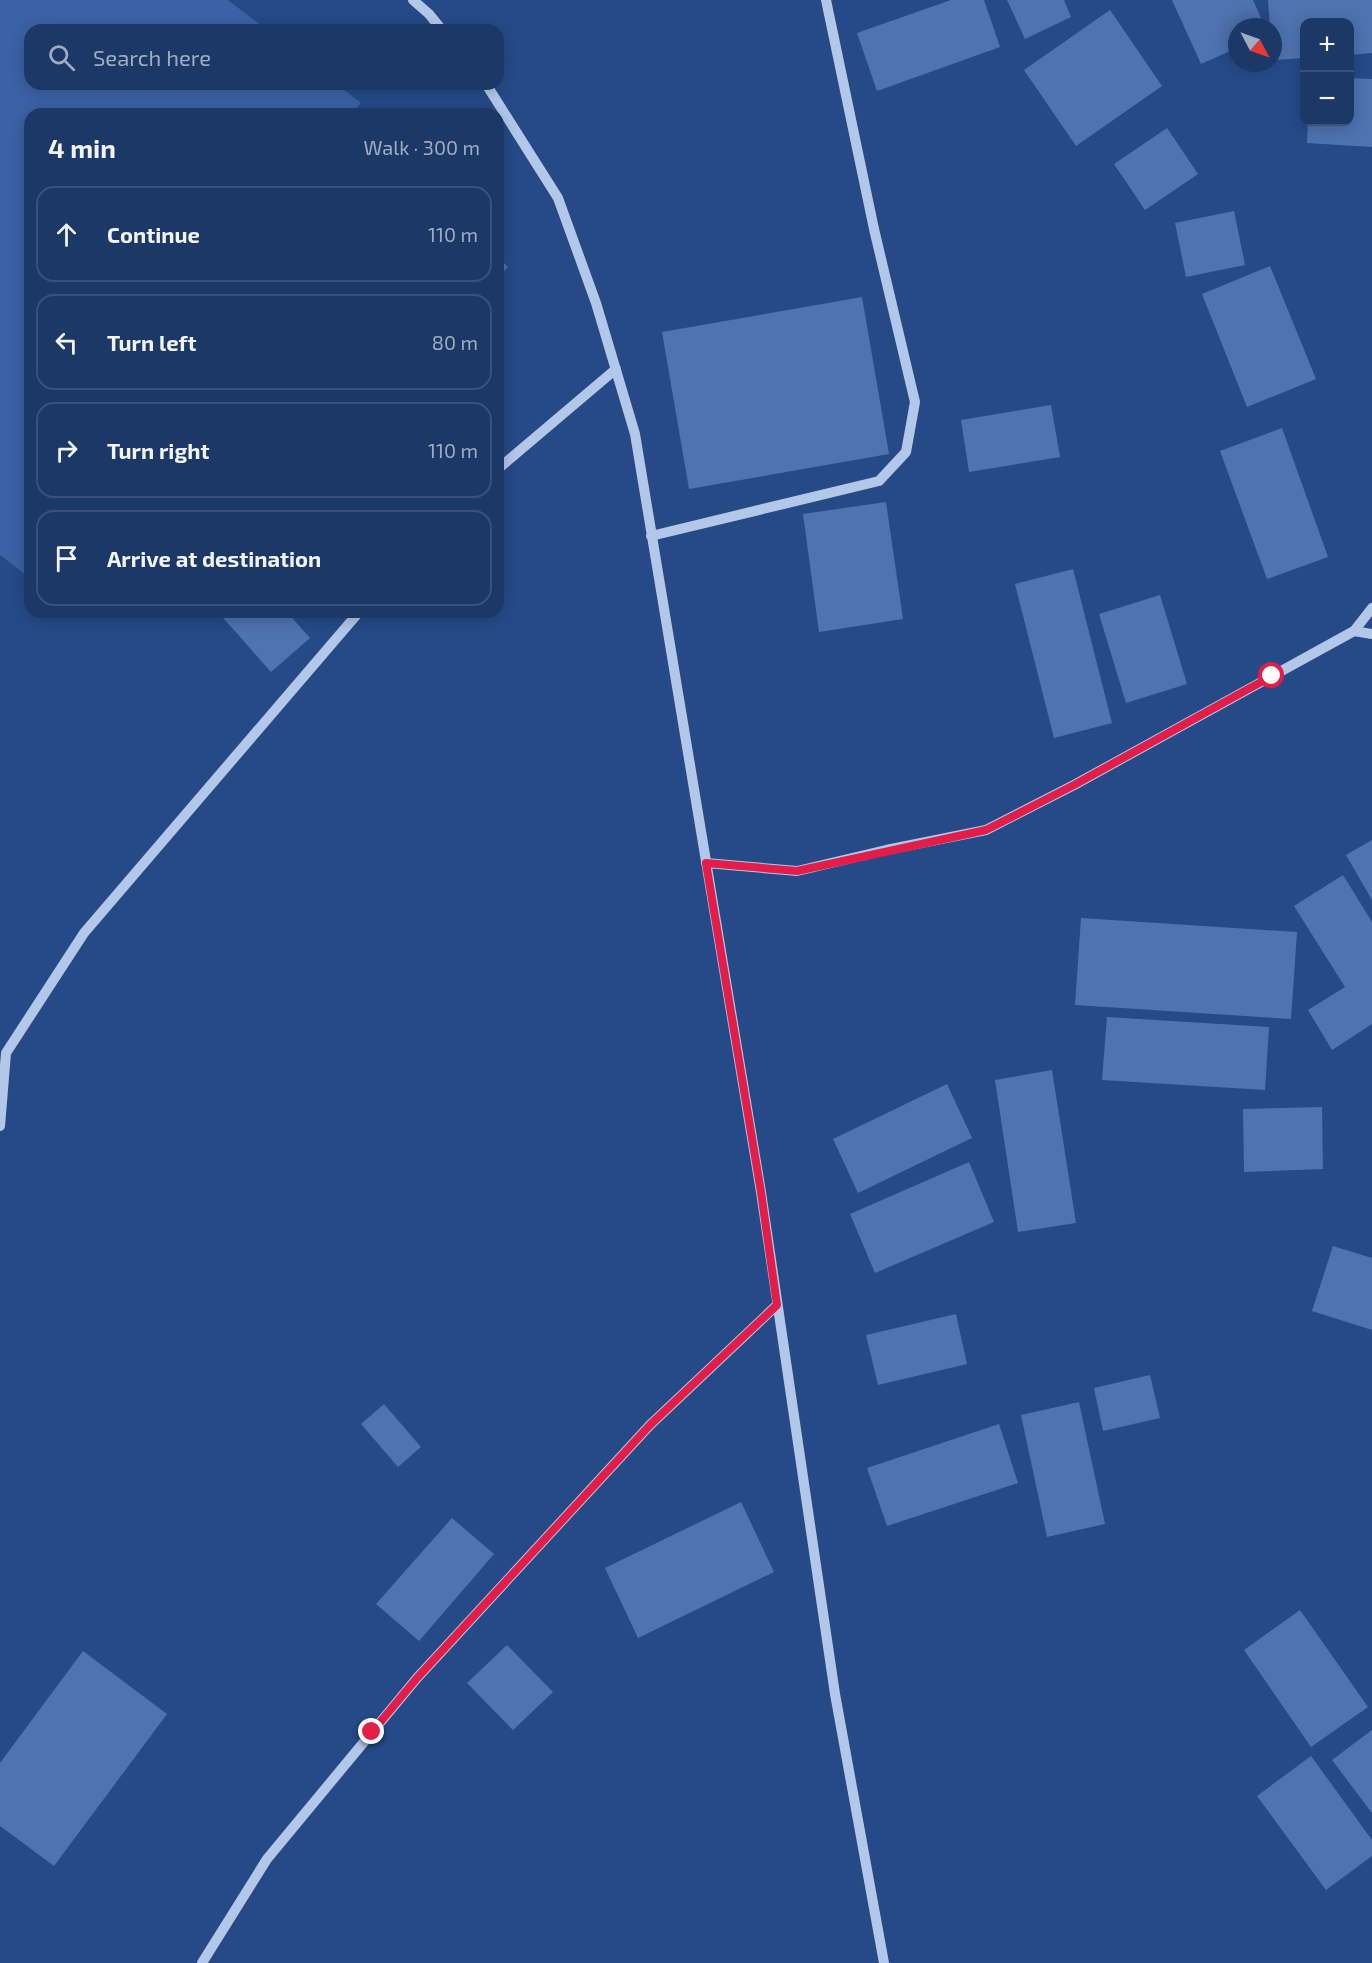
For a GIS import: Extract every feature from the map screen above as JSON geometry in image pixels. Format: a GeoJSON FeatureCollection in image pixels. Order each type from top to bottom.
{"type":"FeatureCollection","features":[{"type":"Feature","properties":{"kind":"street"},"geometry":{"type":"LineString","coordinates":[[413,0],[437,24]]}},
{"type":"Feature","properties":{"kind":"street"},"geometry":{"type":"LineString","coordinates":[[651,536],[879,481],[906,452],[915,402],[874,229],[826,0]]}},
{"type":"Feature","properties":{"kind":"street"},"geometry":{"type":"LineString","coordinates":[[490,90],[501,108]]}},
{"type":"Feature","properties":{"kind":"street"},"geometry":{"type":"LineString","coordinates":[[504,112],[558,198],[596,303],[635,434],[761,1192],[835,1694],[884,1963]]}},
{"type":"Feature","properties":{"kind":"street"},"geometry":{"type":"LineString","coordinates":[[504,464],[616,369]]}},
{"type":"Feature","properties":{"kind":"street"},"geometry":{"type":"LineString","coordinates":[[706,863],[797,871],[986,830],[1354,631],[1372,608]]}},
{"type":"Feature","properties":{"kind":"street"},"geometry":{"type":"LineString","coordinates":[[0,1126],[6,1053],[84,933],[354,618]]}},
{"type":"Feature","properties":{"kind":"street"},"geometry":{"type":"LineString","coordinates":[[1354,631],[1372,634]]}},
{"type":"Feature","properties":{"kind":"street"},"geometry":{"type":"LineString","coordinates":[[202,1963],[267,1859],[417,1678],[650,1425],[777,1305]]}},
{"type":"Feature","properties":{"kind":"shaded area"},"geometry":{"type":"Polygon","coordinates":[[[0,0],[228,0],[259,24],[24,24],[24,90],[345,90],[361,103],[357,108],[24,108],[24,573],[0,555],[0,0]]]}},
{"type":"Feature","properties":{"kind":"building"},"geometry":{"type":"Polygon","coordinates":[[[951,0],[984,0],[1000,47],[877,91],[857,33],[951,0]]]}},
{"type":"Feature","properties":{"kind":"building"},"geometry":{"type":"Polygon","coordinates":[[[1007,0],[1064,0],[1071,17],[1025,39],[1007,0]]]}},
{"type":"Feature","properties":{"kind":"building"},"geometry":{"type":"Polygon","coordinates":[[[1172,0],[1253,0],[1261,18],[1228,18],[1228,52],[1201,64],[1172,0]]]}},
{"type":"Feature","properties":{"kind":"building"},"geometry":{"type":"Polygon","coordinates":[[[1268,0],[1372,0],[1372,53],[1354,55],[1354,18],[1300,18],[1300,58],[1282,59],[1282,18],[1269,18],[1268,0]]]}},
{"type":"Feature","properties":{"kind":"building"},"geometry":{"type":"Polygon","coordinates":[[[1110,10],[1162,86],[1076,146],[1024,70],[1110,10]]]}},
{"type":"Feature","properties":{"kind":"building"},"geometry":{"type":"Polygon","coordinates":[[[1354,78],[1372,79],[1372,147],[1307,143],[1308,126],[1354,126],[1354,78]]]}},
{"type":"Feature","properties":{"kind":"building"},"geometry":{"type":"Polygon","coordinates":[[[1167,128],[1198,174],[1145,210],[1114,164],[1167,128]]]}},
{"type":"Feature","properties":{"kind":"building"},"geometry":{"type":"Polygon","coordinates":[[[1234,211],[1245,265],[1186,277],[1175,223],[1234,211]]]}},
{"type":"Feature","properties":{"kind":"building"},"geometry":{"type":"Polygon","coordinates":[[[1270,266],[1316,379],[1247,407],[1202,294],[1270,266]]]}},
{"type":"Feature","properties":{"kind":"building"},"geometry":{"type":"Polygon","coordinates":[[[862,297],[889,454],[689,489],[662,332],[862,297]]]}},
{"type":"Feature","properties":{"kind":"building"},"geometry":{"type":"Polygon","coordinates":[[[1051,405],[1060,457],[969,472],[961,420],[1051,405]]]}},
{"type":"Feature","properties":{"kind":"building"},"geometry":{"type":"Polygon","coordinates":[[[1282,428],[1328,557],[1267,579],[1220,451],[1282,428]]]}},
{"type":"Feature","properties":{"kind":"building"},"geometry":{"type":"Polygon","coordinates":[[[886,502],[903,619],[819,632],[803,514],[886,502]]]}},
{"type":"Feature","properties":{"kind":"building"},"geometry":{"type":"Polygon","coordinates":[[[1073,569],[1112,723],[1054,738],[1015,584],[1073,569]]]}},
{"type":"Feature","properties":{"kind":"building"},"geometry":{"type":"Polygon","coordinates":[[[1160,595],[1187,684],[1126,703],[1099,614],[1160,595]]]}},
{"type":"Feature","properties":{"kind":"building"},"geometry":{"type":"Polygon","coordinates":[[[223,618],[292,618],[310,638],[271,672],[223,618]]]}},
{"type":"Feature","properties":{"kind":"building"},"geometry":{"type":"Polygon","coordinates":[[[1372,840],[1372,900],[1346,855],[1372,840]]]}},
{"type":"Feature","properties":{"kind":"building"},"geometry":{"type":"Polygon","coordinates":[[[1343,875],[1372,922],[1372,1024],[1332,1050],[1308,1010],[1345,987],[1294,906],[1343,875]]]}},
{"type":"Feature","properties":{"kind":"building"},"geometry":{"type":"Polygon","coordinates":[[[1081,918],[1297,932],[1291,1019],[1075,1005],[1081,918]]]}},
{"type":"Feature","properties":{"kind":"building"},"geometry":{"type":"Polygon","coordinates":[[[1107,1017],[1269,1027],[1265,1090],[1102,1080],[1107,1017]]]}},
{"type":"Feature","properties":{"kind":"building"},"geometry":{"type":"Polygon","coordinates":[[[1052,1070],[1076,1223],[1018,1232],[995,1080],[1052,1070]]]}},
{"type":"Feature","properties":{"kind":"building"},"geometry":{"type":"Polygon","coordinates":[[[947,1084],[972,1138],[858,1193],[833,1139],[947,1084]]]}},
{"type":"Feature","properties":{"kind":"building"},"geometry":{"type":"Polygon","coordinates":[[[1322,1107],[1323,1169],[1244,1172],[1243,1109],[1322,1107]]]}},
{"type":"Feature","properties":{"kind":"building"},"geometry":{"type":"Polygon","coordinates":[[[969,1162],[994,1222],[875,1273],[850,1214],[969,1162]]]}},
{"type":"Feature","properties":{"kind":"building"},"geometry":{"type":"Polygon","coordinates":[[[1333,1246],[1372,1258],[1372,1330],[1312,1311],[1333,1246]]]}},
{"type":"Feature","properties":{"kind":"building"},"geometry":{"type":"Polygon","coordinates":[[[956,1314],[967,1364],[878,1385],[866,1335],[956,1314]]]}},
{"type":"Feature","properties":{"kind":"building"},"geometry":{"type":"Polygon","coordinates":[[[1150,1375],[1160,1418],[1103,1431],[1094,1388],[1150,1375]]]}},
{"type":"Feature","properties":{"kind":"building"},"geometry":{"type":"Polygon","coordinates":[[[1079,1402],[1105,1524],[1047,1537],[1021,1415],[1079,1402]]]}},
{"type":"Feature","properties":{"kind":"building"},"geometry":{"type":"Polygon","coordinates":[[[384,1404],[421,1447],[398,1467],[361,1424],[384,1404]]]}},
{"type":"Feature","properties":{"kind":"building"},"geometry":{"type":"Polygon","coordinates":[[[999,1424],[1018,1483],[887,1526],[867,1468],[999,1424]]]}},
{"type":"Feature","properties":{"kind":"building"},"geometry":{"type":"Polygon","coordinates":[[[741,1502],[774,1572],[638,1638],[605,1568],[741,1502]]]}},
{"type":"Feature","properties":{"kind":"building"},"geometry":{"type":"Polygon","coordinates":[[[452,1518],[494,1554],[419,1641],[376,1604],[452,1518]]]}},
{"type":"Feature","properties":{"kind":"building"},"geometry":{"type":"Polygon","coordinates":[[[1300,1610],[1368,1707],[1311,1747],[1244,1650],[1300,1610]]]}},
{"type":"Feature","properties":{"kind":"building"},"geometry":{"type":"Polygon","coordinates":[[[507,1645],[553,1692],[513,1730],[467,1683],[507,1645]]]}},
{"type":"Feature","properties":{"kind":"building"},"geometry":{"type":"Polygon","coordinates":[[[83,1651],[167,1714],[54,1866],[0,1826],[0,1763],[83,1651]]]}},
{"type":"Feature","properties":{"kind":"building"},"geometry":{"type":"Polygon","coordinates":[[[1372,1730],[1372,1813],[1332,1760],[1372,1730]]]}},
{"type":"Feature","properties":{"kind":"building"},"geometry":{"type":"Polygon","coordinates":[[[1311,1756],[1372,1840],[1372,1856],[1326,1890],[1257,1796],[1311,1756]]]}},
{"type":"Feature","properties":{"kind":"route"},"geometry":{"type":"LineString","coordinates":[[372,1732],[417,1678],[650,1425],[777,1305],[761,1192],[706,863],[797,871],[986,830],[1074,785],[1272,676]]}}]}
